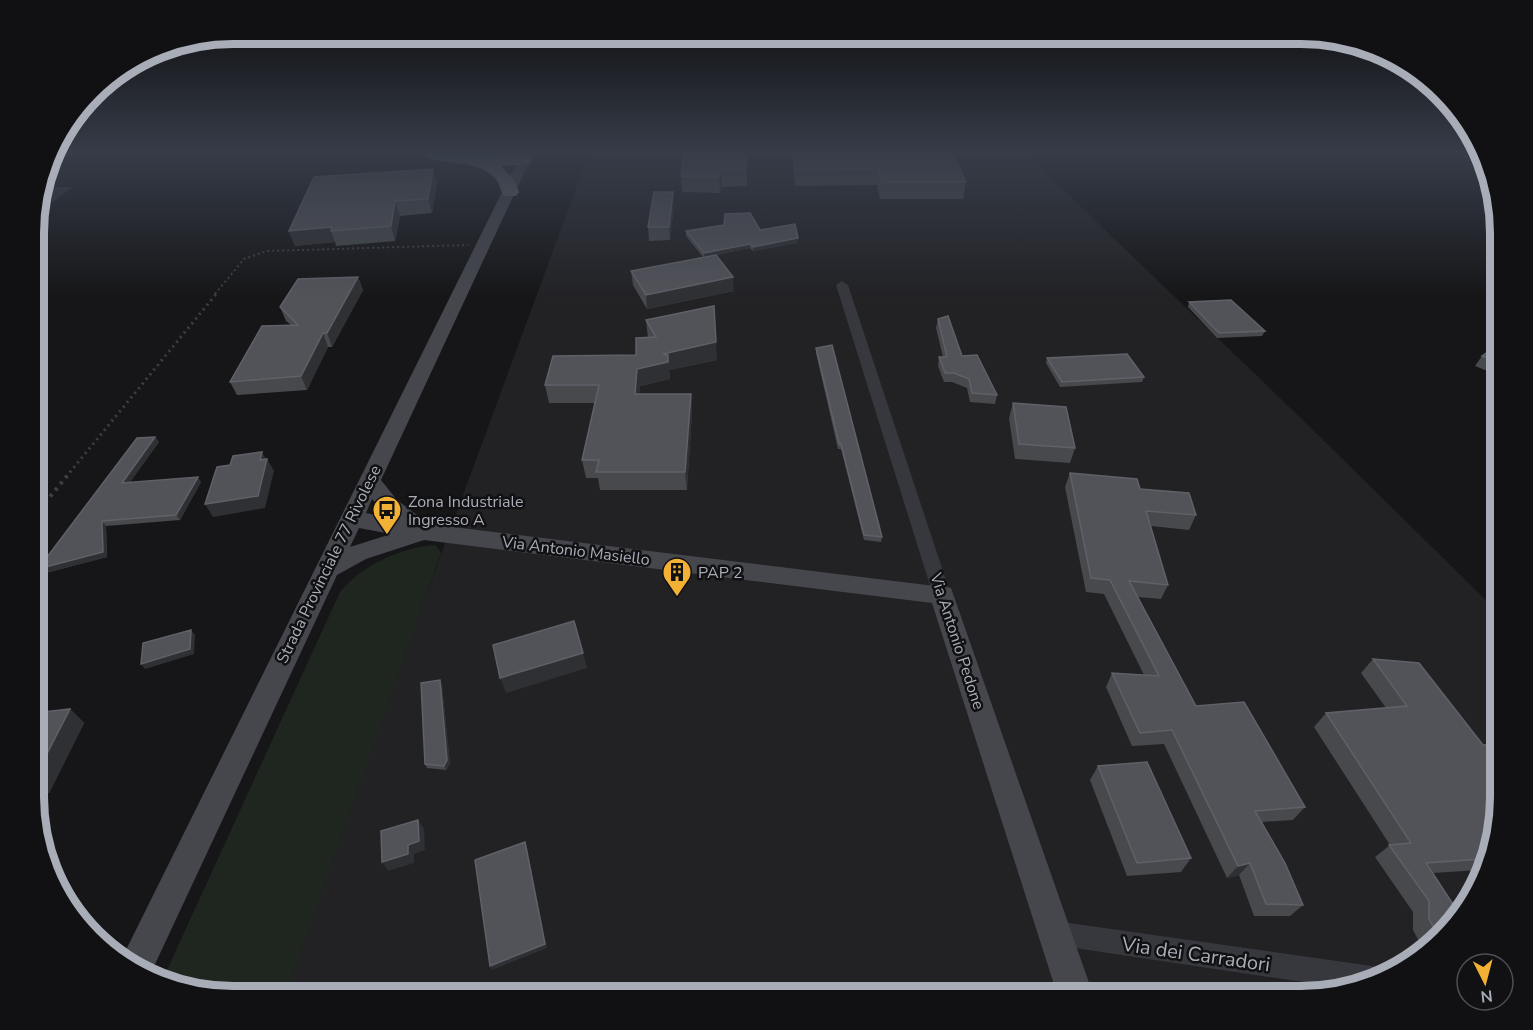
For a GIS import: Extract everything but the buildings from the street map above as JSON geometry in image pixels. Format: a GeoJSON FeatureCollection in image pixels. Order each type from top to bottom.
{"type":"FeatureCollection","features":[{"type":"Feature","properties":{"kind":"main road","name":"Strada Provinciale 77 Rivolese"},"geometry":{"type":"LineString","coordinates":[[138,961],[369,479],[505,201]]}},
{"type":"Feature","properties":{"kind":"main road"},"geometry":{"type":"LineString","coordinates":[[369,479],[388,505],[424,531]]}},
{"type":"Feature","properties":{"kind":"main road"},"geometry":{"type":"LineString","coordinates":[[346,528],[424,531]]}},
{"type":"Feature","properties":{"kind":"main road"},"geometry":{"type":"LineString","coordinates":[[327,568],[358,553],[424,531]]}},
{"type":"Feature","properties":{"kind":"main road","name":"Via Antonio Masiello"},"geometry":{"type":"LineString","coordinates":[[424,531],[942,595]]}},
{"type":"Feature","properties":{"kind":"main road","name":"Via Antonio Pedone"},"geometry":{"type":"LineString","coordinates":[[942,595],[1072,986]]}},
{"type":"Feature","properties":{"kind":"street","name":"Via Antonio Pedone"},"geometry":{"type":"LineString","coordinates":[[842,285],[942,595]]}},
{"type":"Feature","properties":{"kind":"street","name":"Via dei Carradori"},"geometry":{"type":"LineString","coordinates":[[1055,933],[1359,977]]}},
{"type":"Feature","properties":{"kind":"path"},"geometry":{"type":"LineString","coordinates":[[44,504],[244,259],[267,251],[483,244]]}},
{"type":"Feature","properties":{"kind":"shaded area"},"geometry":{"type":"Polygon","coordinates":[[[1075,201],[1489,603],[1489,810],[1486,835],[1470,881],[1451,913],[1416,948],[1395,961],[1350,980],[1313,986],[282,986],[571,202],[1075,201]]]}},
{"type":"Feature","properties":{"kind":"shaded area"},"geometry":{"type":"Polygon","coordinates":[[[436,545],[441,553],[289,986],[207,985],[165,974],[340,592],[349,582],[371,566],[396,554],[423,546],[436,545]]]}},
{"type":"Feature","properties":{"kind":"place","name":"Zona Industriale Ingresso A"},"geometry":{"type":"Point","coordinates":[387,536]}},
{"type":"Feature","properties":{"kind":"place","name":"PAP 2"},"geometry":{"type":"Point","coordinates":[677,598]}}]}
